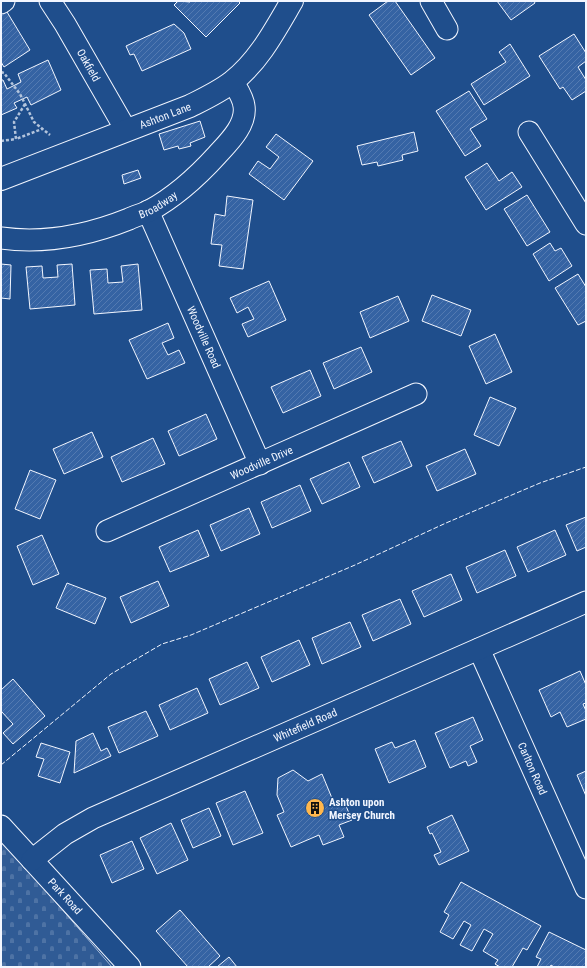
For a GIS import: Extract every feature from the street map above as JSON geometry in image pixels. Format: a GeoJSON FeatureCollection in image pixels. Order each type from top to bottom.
{"type":"FeatureCollection","features":[{"type":"Feature","properties":{"kind":"main road","name":"Ashton Lane"},"geometry":{"type":"LineString","coordinates":[[1,179],[190,106],[212,95],[233,82],[251,64],[267,45],[292,1]]}},
{"type":"Feature","properties":{"kind":"street","name":"Oakfield"},"geometry":{"type":"LineString","coordinates":[[50,1],[65,24],[126,130]]}},
{"type":"Feature","properties":{"kind":"street"},"geometry":{"type":"LineString","coordinates":[[431,1],[447,29]]}},
{"type":"Feature","properties":{"kind":"street","name":"Broadway"},"geometry":{"type":"LineString","coordinates":[[1,238],[12,240],[44,240],[80,234],[115,224],[148,211],[177,192],[203,170],[239,128],[244,117],[244,106],[241,96],[233,82]]}},
{"type":"Feature","properties":{"kind":"street"},"geometry":{"type":"LineString","coordinates":[[529,132],[586,224]]}},
{"type":"Feature","properties":{"kind":"street","name":"Woodville Road"},"geometry":{"type":"LineString","coordinates":[[148,211],[260,464]]}},
{"type":"Feature","properties":{"kind":"street","name":"Woodville Drive"},"geometry":{"type":"LineString","coordinates":[[107,531],[416,394]]}},
{"type":"Feature","properties":{"kind":"street","name":"Whitefield Road"},"geometry":{"type":"LineString","coordinates":[[32,860],[65,834],[93,818],[586,602]]}},
{"type":"Feature","properties":{"kind":"street","name":"Carlton Road"},"geometry":{"type":"LineString","coordinates":[[479,649],[586,888]]}},
{"type":"Feature","properties":{"kind":"street","name":"Park Road"},"geometry":{"type":"LineString","coordinates":[[1,826],[130,967]]}},
{"type":"Feature","properties":{"kind":"path"},"geometry":{"type":"LineString","coordinates":[[1,72],[4,73],[20,94],[34,122],[52,136]]}},
{"type":"Feature","properties":{"kind":"path"},"geometry":{"type":"LineString","coordinates":[[16,139],[14,122],[25,104]]}},
{"type":"Feature","properties":{"kind":"path"},"geometry":{"type":"LineString","coordinates":[[1,141],[16,139],[42,128]]}},
{"type":"Feature","properties":{"kind":"green space"},"geometry":{"type":"Polygon","coordinates":[[[1,839],[112,967],[1,967],[1,839]]]}},
{"type":"Feature","properties":{"kind":"building"},"geometry":{"type":"Polygon","coordinates":[[[178,1],[238,1],[240,3],[206,37],[174,5],[178,1]]]}},
{"type":"Feature","properties":{"kind":"building"},"geometry":{"type":"Polygon","coordinates":[[[388,1],[395,1],[435,58],[411,75],[369,15],[388,1]]]}},
{"type":"Feature","properties":{"kind":"building"},"geometry":{"type":"Polygon","coordinates":[[[497,1],[534,1],[535,3],[511,20],[497,1]]]}},
{"type":"Feature","properties":{"kind":"building"},"geometry":{"type":"Polygon","coordinates":[[[1,2],[30,50],[4,67],[1,62],[1,2]]]}},
{"type":"Feature","properties":{"kind":"building"},"geometry":{"type":"Polygon","coordinates":[[[174,24],[184,33],[191,49],[142,71],[134,54],[130,55],[126,46],[174,24]]]}},
{"type":"Feature","properties":{"kind":"building"},"geometry":{"type":"Polygon","coordinates":[[[574,34],[586,53],[586,61],[578,67],[586,80],[586,91],[572,100],[563,87],[560,89],[539,56],[574,34]]]}},
{"type":"Feature","properties":{"kind":"building"},"geometry":{"type":"Polygon","coordinates":[[[510,44],[530,76],[484,105],[471,84],[506,62],[499,52],[510,44]]]}},
{"type":"Feature","properties":{"kind":"building"},"geometry":{"type":"Polygon","coordinates":[[[48,60],[61,90],[31,105],[27,97],[14,103],[17,108],[1,115],[1,80],[3,80],[7,89],[21,82],[18,74],[48,60]]]}},
{"type":"Feature","properties":{"kind":"building"},"geometry":{"type":"Polygon","coordinates":[[[469,91],[487,119],[470,129],[481,146],[465,156],[436,111],[469,91]]]}},
{"type":"Feature","properties":{"kind":"building"},"geometry":{"type":"Polygon","coordinates":[[[200,121],[205,137],[190,143],[191,146],[179,149],[178,146],[164,150],[159,134],[200,121]]]}},
{"type":"Feature","properties":{"kind":"building"},"geometry":{"type":"Polygon","coordinates":[[[414,132],[418,151],[402,155],[403,160],[378,166],[377,162],[362,165],[357,146],[414,132]]]}},
{"type":"Feature","properties":{"kind":"building"},"geometry":{"type":"Polygon","coordinates":[[[276,134],[313,161],[284,200],[249,174],[258,161],[270,169],[279,157],[266,147],[276,134]]]}},
{"type":"Feature","properties":{"kind":"building"},"geometry":{"type":"Polygon","coordinates":[[[487,163],[499,181],[512,172],[522,187],[486,210],[465,177],[487,163]]]}},
{"type":"Feature","properties":{"kind":"building"},"geometry":{"type":"Polygon","coordinates":[[[138,170],[141,178],[124,184],[122,175],[138,170]]]}},
{"type":"Feature","properties":{"kind":"building"},"geometry":{"type":"Polygon","coordinates":[[[527,195],[550,232],[527,246],[504,209],[527,195]]]}},
{"type":"Feature","properties":{"kind":"building"},"geometry":{"type":"Polygon","coordinates":[[[227,196],[253,200],[243,269],[219,266],[222,245],[211,244],[215,214],[225,216],[227,196]]]}},
{"type":"Feature","properties":{"kind":"building"},"geometry":{"type":"Polygon","coordinates":[[[550,243],[555,251],[561,248],[572,266],[549,281],[533,254],[550,243]]]}},
{"type":"Feature","properties":{"kind":"building"},"geometry":{"type":"Polygon","coordinates":[[[1,264],[11,265],[10,299],[1,298],[1,264]]]}},
{"type":"Feature","properties":{"kind":"building"},"geometry":{"type":"Polygon","coordinates":[[[72,264],[75,305],[30,309],[26,267],[42,266],[43,278],[58,277],[57,265],[72,264]]]}},
{"type":"Feature","properties":{"kind":"building"},"geometry":{"type":"Polygon","coordinates":[[[138,264],[142,310],[94,314],[90,270],[107,269],[108,283],[123,282],[121,266],[138,264]]]}},
{"type":"Feature","properties":{"kind":"building"},"geometry":{"type":"Polygon","coordinates":[[[578,274],[586,287],[586,321],[578,325],[555,288],[578,274]]]}},
{"type":"Feature","properties":{"kind":"building"},"geometry":{"type":"Polygon","coordinates":[[[269,281],[286,320],[248,337],[242,324],[254,319],[248,307],[237,313],[230,298],[269,281]]]}},
{"type":"Feature","properties":{"kind":"building"},"geometry":{"type":"Polygon","coordinates":[[[432,295],[471,310],[461,336],[422,321],[432,295]]]}},
{"type":"Feature","properties":{"kind":"building"},"geometry":{"type":"Polygon","coordinates":[[[398,296],[409,321],[370,338],[360,312],[398,296]]]}},
{"type":"Feature","properties":{"kind":"building"},"geometry":{"type":"Polygon","coordinates":[[[168,323],[174,338],[162,343],[168,355],[179,350],[185,363],[147,379],[129,340],[168,323]]]}},
{"type":"Feature","properties":{"kind":"building"},"geometry":{"type":"Polygon","coordinates":[[[495,334],[512,372],[486,384],[469,346],[495,334]]]}},
{"type":"Feature","properties":{"kind":"building"},"geometry":{"type":"Polygon","coordinates":[[[361,347],[372,372],[334,389],[323,363],[361,347]]]}},
{"type":"Feature","properties":{"kind":"building"},"geometry":{"type":"Polygon","coordinates":[[[310,370],[321,396],[283,413],[271,387],[310,370]]]}},
{"type":"Feature","properties":{"kind":"building"},"geometry":{"type":"Polygon","coordinates":[[[490,397],[516,408],[499,446],[474,435],[490,397]]]}},
{"type":"Feature","properties":{"kind":"building"},"geometry":{"type":"Polygon","coordinates":[[[206,414],[217,439],[179,456],[168,431],[206,414]]]}},
{"type":"Feature","properties":{"kind":"building"},"geometry":{"type":"Polygon","coordinates":[[[92,432],[103,457],[64,474],[53,449],[92,432]]]}},
{"type":"Feature","properties":{"kind":"building"},"geometry":{"type":"Polygon","coordinates":[[[153,438],[165,464],[122,482],[111,457],[153,438]]]}},
{"type":"Feature","properties":{"kind":"building"},"geometry":{"type":"Polygon","coordinates":[[[401,441],[412,466],[374,483],[362,457],[401,441]]]}},
{"type":"Feature","properties":{"kind":"building"},"geometry":{"type":"Polygon","coordinates":[[[465,449],[476,474],[437,491],[426,466],[465,449]]]}},
{"type":"Feature","properties":{"kind":"building"},"geometry":{"type":"Polygon","coordinates":[[[349,462],[360,487],[322,504],[310,479],[349,462]]]}},
{"type":"Feature","properties":{"kind":"building"},"geometry":{"type":"Polygon","coordinates":[[[30,470],[56,480],[40,519],[15,509],[30,470]]]}},
{"type":"Feature","properties":{"kind":"building"},"geometry":{"type":"Polygon","coordinates":[[[300,485],[311,511],[272,528],[261,502],[300,485]]]}},
{"type":"Feature","properties":{"kind":"building"},"geometry":{"type":"Polygon","coordinates":[[[249,508],[260,534],[221,551],[210,525],[249,508]]]}},
{"type":"Feature","properties":{"kind":"building"},"geometry":{"type":"Polygon","coordinates":[[[586,517],[586,547],[577,551],[566,525],[586,517]]]}},
{"type":"Feature","properties":{"kind":"building"},"geometry":{"type":"Polygon","coordinates":[[[198,530],[209,556],[170,572],[159,547],[198,530]]]}},
{"type":"Feature","properties":{"kind":"building"},"geometry":{"type":"Polygon","coordinates":[[[555,530],[566,555],[528,572],[517,547],[555,530]]]}},
{"type":"Feature","properties":{"kind":"building"},"geometry":{"type":"Polygon","coordinates":[[[42,535],[59,574],[33,585],[17,546],[42,535]]]}},
{"type":"Feature","properties":{"kind":"building"},"geometry":{"type":"Polygon","coordinates":[[[505,550],[516,576],[477,593],[466,567],[505,550]]]}},
{"type":"Feature","properties":{"kind":"building"},"geometry":{"type":"Polygon","coordinates":[[[451,574],[462,600],[424,617],[412,591],[451,574]]]}},
{"type":"Feature","properties":{"kind":"building"},"geometry":{"type":"Polygon","coordinates":[[[158,581],[169,606],[131,623],[120,597],[158,581]]]}},
{"type":"Feature","properties":{"kind":"building"},"geometry":{"type":"Polygon","coordinates":[[[67,583],[106,598],[95,624],[56,608],[67,583]]]}},
{"type":"Feature","properties":{"kind":"building"},"geometry":{"type":"Polygon","coordinates":[[[400,599],[411,624],[373,641],[362,615],[400,599]]]}},
{"type":"Feature","properties":{"kind":"building"},"geometry":{"type":"Polygon","coordinates":[[[350,622],[361,647],[322,664],[312,638],[350,622]]]}},
{"type":"Feature","properties":{"kind":"building"},"geometry":{"type":"Polygon","coordinates":[[[299,640],[310,665],[272,682],[261,657],[299,640]]]}},
{"type":"Feature","properties":{"kind":"building"},"geometry":{"type":"Polygon","coordinates":[[[247,662],[259,688],[220,705],[209,679],[247,662]]]}},
{"type":"Feature","properties":{"kind":"building"},"geometry":{"type":"Polygon","coordinates":[[[580,671],[586,685],[586,703],[583,704],[586,711],[586,719],[567,727],[560,712],[551,717],[539,690],[580,671]]]}},
{"type":"Feature","properties":{"kind":"building"},"geometry":{"type":"Polygon","coordinates":[[[13,679],[45,716],[13,744],[3,733],[13,724],[1,711],[1,690],[13,679]]]}},
{"type":"Feature","properties":{"kind":"building"},"geometry":{"type":"Polygon","coordinates":[[[197,688],[208,713],[170,730],[159,705],[197,688]]]}},
{"type":"Feature","properties":{"kind":"building"},"geometry":{"type":"Polygon","coordinates":[[[146,711],[158,736],[119,753],[108,727],[146,711]]]}},
{"type":"Feature","properties":{"kind":"building"},"geometry":{"type":"Polygon","coordinates":[[[473,717],[483,740],[470,746],[477,762],[468,766],[466,761],[450,768],[435,733],[473,717]]]}},
{"type":"Feature","properties":{"kind":"building"},"geometry":{"type":"Polygon","coordinates":[[[93,733],[101,751],[107,748],[111,756],[74,773],[76,741],[93,733]]]}},
{"type":"Feature","properties":{"kind":"building"},"geometry":{"type":"Polygon","coordinates":[[[415,740],[426,767],[389,783],[375,749],[392,742],[395,748],[415,740]]]}},
{"type":"Feature","properties":{"kind":"building"},"geometry":{"type":"Polygon","coordinates":[[[41,743],[70,752],[60,783],[38,776],[44,759],[36,757],[41,743]]]}},
{"type":"Feature","properties":{"kind":"building","name":"Ashton upon Mersey Church"},"geometry":{"type":"Polygon","coordinates":[[[293,770],[308,781],[322,774],[334,803],[343,799],[352,820],[339,825],[344,837],[323,845],[319,835],[291,847],[277,815],[284,812],[277,795],[278,778],[293,770]]]}},
{"type":"Feature","properties":{"kind":"building"},"geometry":{"type":"Polygon","coordinates":[[[586,771],[586,796],[577,775],[586,771]]]}},
{"type":"Feature","properties":{"kind":"building"},"geometry":{"type":"Polygon","coordinates":[[[245,791],[263,833],[233,845],[216,803],[245,791]]]}},
{"type":"Feature","properties":{"kind":"building"},"geometry":{"type":"Polygon","coordinates":[[[209,808],[221,836],[193,848],[181,820],[209,808]]]}},
{"type":"Feature","properties":{"kind":"building"},"geometry":{"type":"Polygon","coordinates":[[[452,815],[469,851],[439,865],[434,855],[441,852],[432,833],[430,834],[427,827],[452,815]]]}},
{"type":"Feature","properties":{"kind":"building"},"geometry":{"type":"Polygon","coordinates":[[[171,823],[188,860],[157,874],[140,838],[171,823]]]}},
{"type":"Feature","properties":{"kind":"building"},"geometry":{"type":"Polygon","coordinates":[[[132,841],[144,869],[112,883],[100,855],[132,841]]]}},
{"type":"Feature","properties":{"kind":"building"},"geometry":{"type":"Polygon","coordinates":[[[461,882],[541,926],[527,950],[523,948],[512,967],[500,967],[495,964],[498,960],[483,951],[493,934],[484,929],[472,951],[460,945],[471,925],[464,921],[453,939],[440,932],[449,915],[444,912],[461,882]]]}},
{"type":"Feature","properties":{"kind":"building"},"geometry":{"type":"Polygon","coordinates":[[[180,910],[220,956],[208,967],[188,967],[156,931],[180,910]]]}},
{"type":"Feature","properties":{"kind":"building"},"geometry":{"type":"Polygon","coordinates":[[[549,932],[586,950],[586,967],[554,967],[551,965],[550,967],[537,967],[541,959],[536,957],[549,932]]]}},
{"type":"Feature","properties":{"kind":"building"},"geometry":{"type":"Polygon","coordinates":[[[229,957],[237,967],[217,967],[229,957]]]}},
{"type":"Feature","properties":{"kind":"fence"},"geometry":{"type":"LineString","coordinates":[[1,765],[111,674],[162,644],[191,635],[355,565],[446,523],[540,483],[586,467]]}},
{"type":"Feature","properties":{"kind":"place","name":"Ashton upon Mersey Church"},"geometry":{"type":"Point","coordinates":[315,808]}}]}
